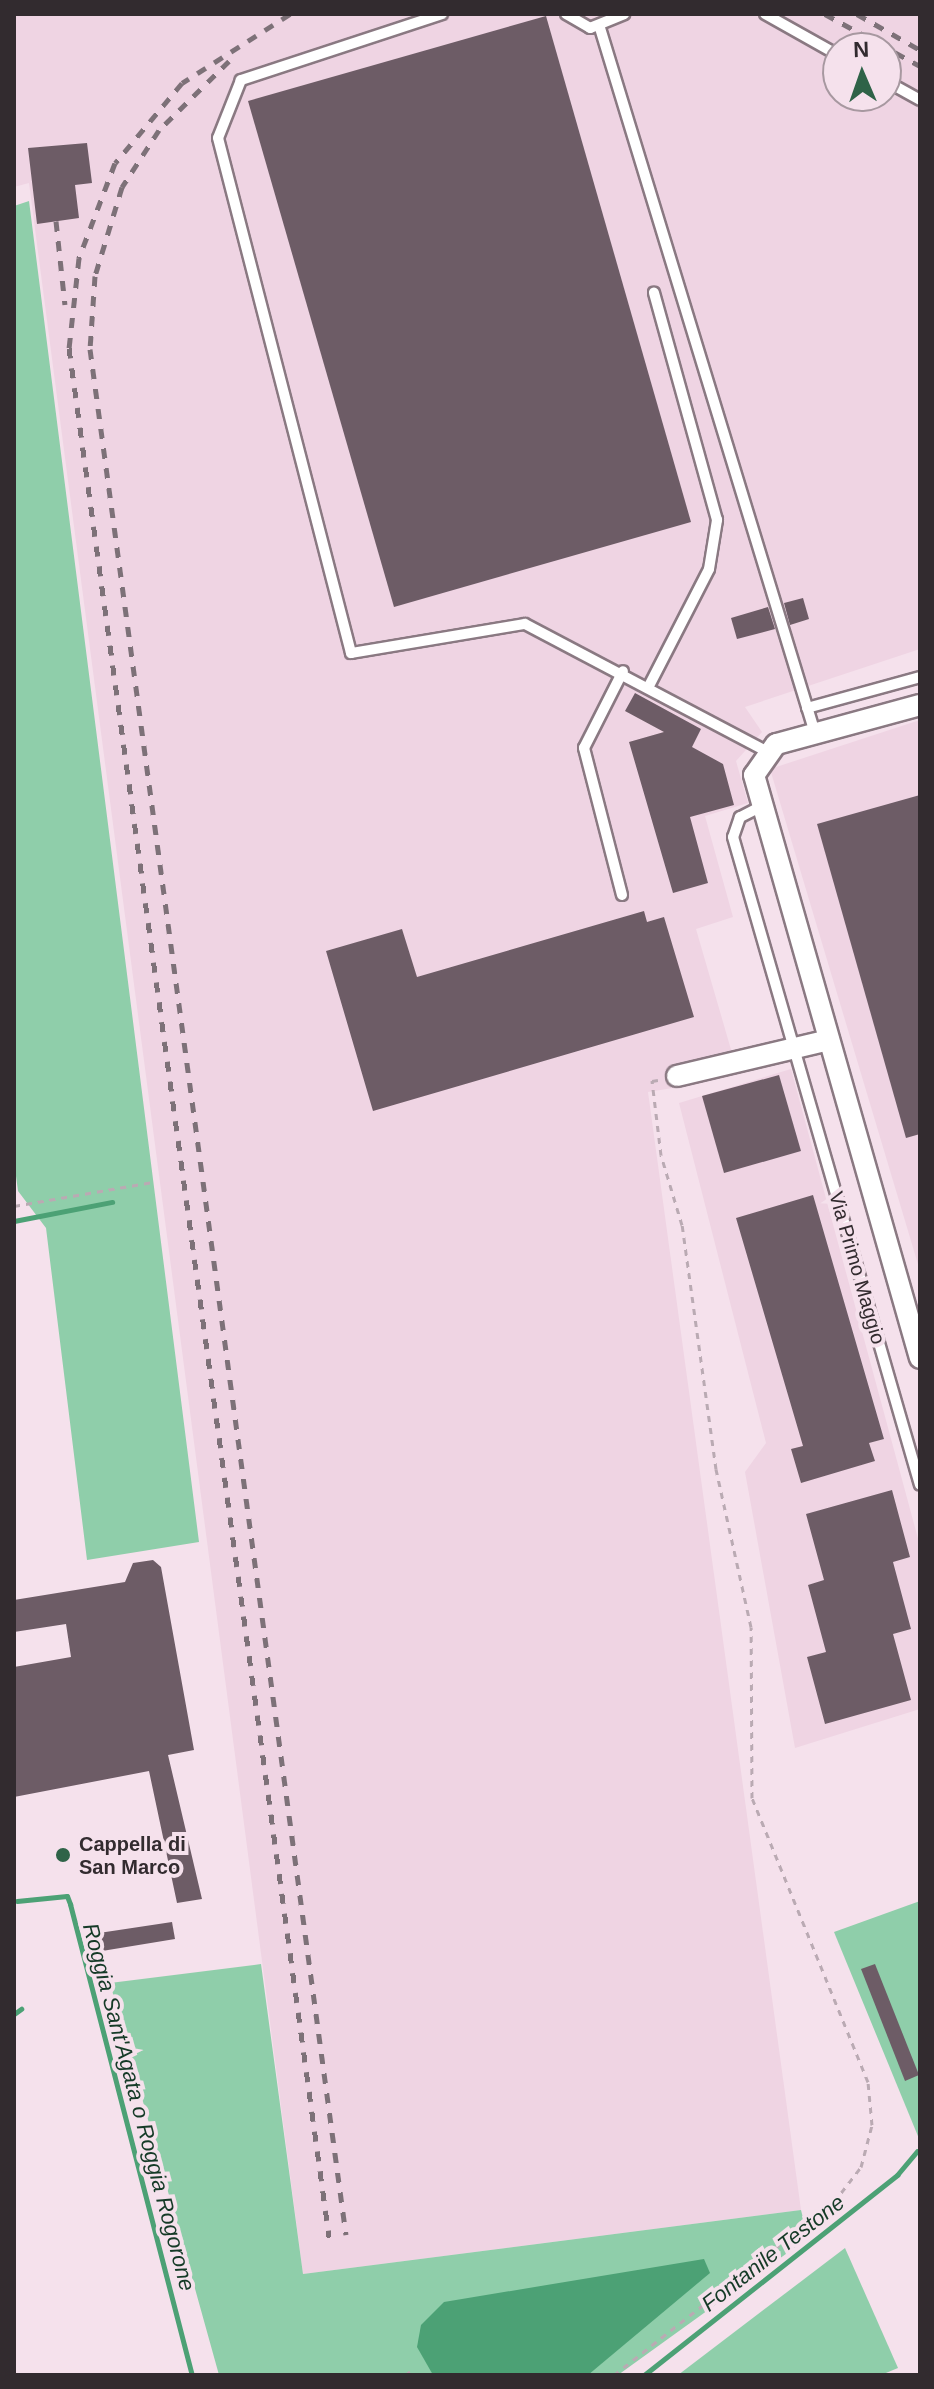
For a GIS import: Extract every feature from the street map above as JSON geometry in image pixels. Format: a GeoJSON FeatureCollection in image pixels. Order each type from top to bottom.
{"type":"FeatureCollection","features":[{"type":"Feature","properties":{"kind":"street"},"geometry":{"type":"LineString","coordinates":[[766,751],[815,733],[920,705]]}},
{"type":"Feature","properties":{"kind":"street","name":"Via Primo Maggio"},"geometry":{"type":"LineString","coordinates":[[766,751],[754,775],[920,1358]]}},
{"type":"Feature","properties":{"kind":"street"},"geometry":{"type":"LineString","coordinates":[[677,1076],[829,1040]]}},
{"type":"Feature","properties":{"kind":"lane"},"geometry":{"type":"LineString","coordinates":[[442,14],[241,80],[218,138],[351,653],[525,624],[650,684],[766,751]]}},
{"type":"Feature","properties":{"kind":"lane"},"geometry":{"type":"LineString","coordinates":[[566,14],[600,28]]}},
{"type":"Feature","properties":{"kind":"lane"},"geometry":{"type":"LineString","coordinates":[[600,28],[624,14]]}},
{"type":"Feature","properties":{"kind":"lane"},"geometry":{"type":"LineString","coordinates":[[765,14],[822,46]]}},
{"type":"Feature","properties":{"kind":"lane"},"geometry":{"type":"LineString","coordinates":[[600,28],[815,733]]}},
{"type":"Feature","properties":{"kind":"lane"},"geometry":{"type":"LineString","coordinates":[[902,90],[920,100]]}},
{"type":"Feature","properties":{"kind":"lane"},"geometry":{"type":"LineString","coordinates":[[650,684],[709,569],[717,520],[654,293]]}},
{"type":"Feature","properties":{"kind":"lane"},"geometry":{"type":"LineString","coordinates":[[622,895],[584,748],[623,671]]}},
{"type":"Feature","properties":{"kind":"lane"},"geometry":{"type":"LineString","coordinates":[[807,708],[920,677]]}},
{"type":"Feature","properties":{"kind":"lane","name":"Via Primo Maggio"},"geometry":{"type":"LineString","coordinates":[[762,806],[740,817],[733,837],[920,1485]]}},
{"type":"Feature","properties":{"kind":"path"},"geometry":{"type":"LineString","coordinates":[[614,2375],[834,2202],[861,2167],[872,2125],[868,2082],[752,1798],[751,1627],[721,1495],[682,1225],[661,1155],[652,1081],[677,1076]]}},
{"type":"Feature","properties":{"kind":"path"},"geometry":{"type":"LineString","coordinates":[[14,1206],[153,1182]]}},
{"type":"Feature","properties":{"kind":"path"},"geometry":{"type":"LineString","coordinates":[[14,1951],[14,1994]]}},
{"type":"Feature","properties":{"kind":"shaded area"},"geometry":{"type":"Polygon","coordinates":[[[14,14],[920,14],[920,649],[745,707],[762,732],[736,761],[748,803],[705,816],[733,917],[696,929],[732,1053],[676,1065],[679,1087],[648,1092],[801,2210],[303,2274],[29,183],[14,187],[14,14]]]}},
{"type":"Feature","properties":{"kind":"shaded area"},"geometry":{"type":"Polygon","coordinates":[[[29,201],[199,1542],[87,1560],[46,1228],[18,1191],[14,1161],[14,206],[29,201]]]}},
{"type":"Feature","properties":{"kind":"shaded area"},"geometry":{"type":"Polygon","coordinates":[[[920,720],[920,1271],[770,769],[920,720]]]}},
{"type":"Feature","properties":{"kind":"shaded area"},"geometry":{"type":"Polygon","coordinates":[[[791,1069],[920,1546],[920,1709],[795,1748],[745,1472],[766,1443],[679,1103],[791,1069]]]}},
{"type":"Feature","properties":{"kind":"shaded area"},"geometry":{"type":"Polygon","coordinates":[[[920,1901],[920,2141],[834,1932],[920,1901]]]}},
{"type":"Feature","properties":{"kind":"shaded area"},"geometry":{"type":"Polygon","coordinates":[[[261,1964],[303,2274],[801,2210],[808,2238],[618,2375],[219,2375],[110,1983],[261,1964]]]}},
{"type":"Feature","properties":{"kind":"shaded area"},"geometry":{"type":"Polygon","coordinates":[[[845,2248],[898,2368],[881,2375],[678,2375],[845,2248]]]}},
{"type":"Feature","properties":{"kind":"shaded area"},"geometry":{"type":"Polygon","coordinates":[[[704,2259],[710,2273],[588,2375],[433,2375],[417,2347],[421,2325],[444,2302],[704,2259]]]}},
{"type":"Feature","properties":{"kind":"building"},"geometry":{"type":"Polygon","coordinates":[[[546,16],[691,522],[394,607],[248,101],[546,16]]]}},
{"type":"Feature","properties":{"kind":"building"},"geometry":{"type":"Polygon","coordinates":[[[87,143],[92,183],[75,185],[79,218],[37,224],[28,148],[87,143]]]}},
{"type":"Feature","properties":{"kind":"building"},"geometry":{"type":"Polygon","coordinates":[[[803,598],[809,619],[790,625],[784,603],[803,598]]]}},
{"type":"Feature","properties":{"kind":"building"},"geometry":{"type":"Polygon","coordinates":[[[768,607],[775,629],[737,639],[731,618],[768,607]]]}},
{"type":"Feature","properties":{"kind":"building"},"geometry":{"type":"Polygon","coordinates":[[[635,693],[701,729],[692,747],[723,764],[734,805],[690,817],[708,883],[673,893],[629,742],[664,732],[625,711],[635,693]]]}},
{"type":"Feature","properties":{"kind":"building"},"geometry":{"type":"Polygon","coordinates":[[[920,795],[920,1134],[906,1138],[817,824],[920,795]]]}},
{"type":"Feature","properties":{"kind":"building"},"geometry":{"type":"Polygon","coordinates":[[[644,911],[647,922],[664,917],[694,1017],[373,1111],[326,951],[402,929],[417,977],[644,911]]]}},
{"type":"Feature","properties":{"kind":"building"},"geometry":{"type":"Polygon","coordinates":[[[779,1075],[801,1151],[724,1173],[702,1096],[779,1075]]]}},
{"type":"Feature","properties":{"kind":"building"},"geometry":{"type":"Polygon","coordinates":[[[813,1195],[884,1439],[869,1443],[875,1461],[801,1483],[791,1449],[803,1446],[736,1218],[813,1195]]]}},
{"type":"Feature","properties":{"kind":"building"},"geometry":{"type":"Polygon","coordinates":[[[892,1490],[910,1557],[893,1562],[911,1629],[893,1634],[911,1700],[825,1724],[807,1657],[826,1652],[808,1585],[824,1580],[806,1514],[892,1490]]]}},
{"type":"Feature","properties":{"kind":"building"},"geometry":{"type":"Polygon","coordinates":[[[153,1560],[161,1567],[194,1750],[168,1755],[202,1899],[177,1903],[149,1771],[14,1797],[14,1667],[71,1657],[66,1624],[14,1632],[14,1600],[125,1582],[133,1563],[153,1560]]]}},
{"type":"Feature","properties":{"kind":"building"},"geometry":{"type":"Polygon","coordinates":[[[172,1922],[175,1939],[102,1951],[99,1933],[172,1922]]]}},
{"type":"Feature","properties":{"kind":"building"},"geometry":{"type":"Polygon","coordinates":[[[875,1964],[919,2075],[905,2081],[861,1969],[875,1964]]]}},
{"type":"Feature","properties":{"kind":"waterway"},"geometry":{"type":"LineString","coordinates":[[14,1221],[112,1202]]}},
{"type":"Feature","properties":{"kind":"waterway","name":"Roggia Sant'Agata o Roggia Rogorone"},"geometry":{"type":"LineString","coordinates":[[17,1901],[67,1896],[70,1904],[192,2375]]}},
{"type":"Feature","properties":{"kind":"waterway"},"geometry":{"type":"LineString","coordinates":[[14,2014],[21,2009]]}},
{"type":"Feature","properties":{"kind":"waterway","name":"Fontanile Testone"},"geometry":{"type":"LineString","coordinates":[[644,2375],[897,2175],[917,2151]]}},
{"type":"Feature","properties":{"kind":"railway"},"geometry":{"type":"LineString","coordinates":[[290,14],[182,83],[115,163],[79,258],[69,348],[329,2237]]}},
{"type":"Feature","properties":{"kind":"railway"},"geometry":{"type":"LineString","coordinates":[[825,14],[920,66]]}},
{"type":"Feature","properties":{"kind":"railway"},"geometry":{"type":"LineString","coordinates":[[857,14],[920,50]]}},
{"type":"Feature","properties":{"kind":"railway"},"geometry":{"type":"LineString","coordinates":[[229,61],[159,130],[122,187],[95,276],[90,349],[346,2235]]}},
{"type":"Feature","properties":{"kind":"railway"},"geometry":{"type":"LineString","coordinates":[[56,221],[65,305]]}},
{"type":"Feature","properties":{"kind":"place","name":"Cappella di San Marco"},"geometry":{"type":"Point","coordinates":[63,1855]}}]}
